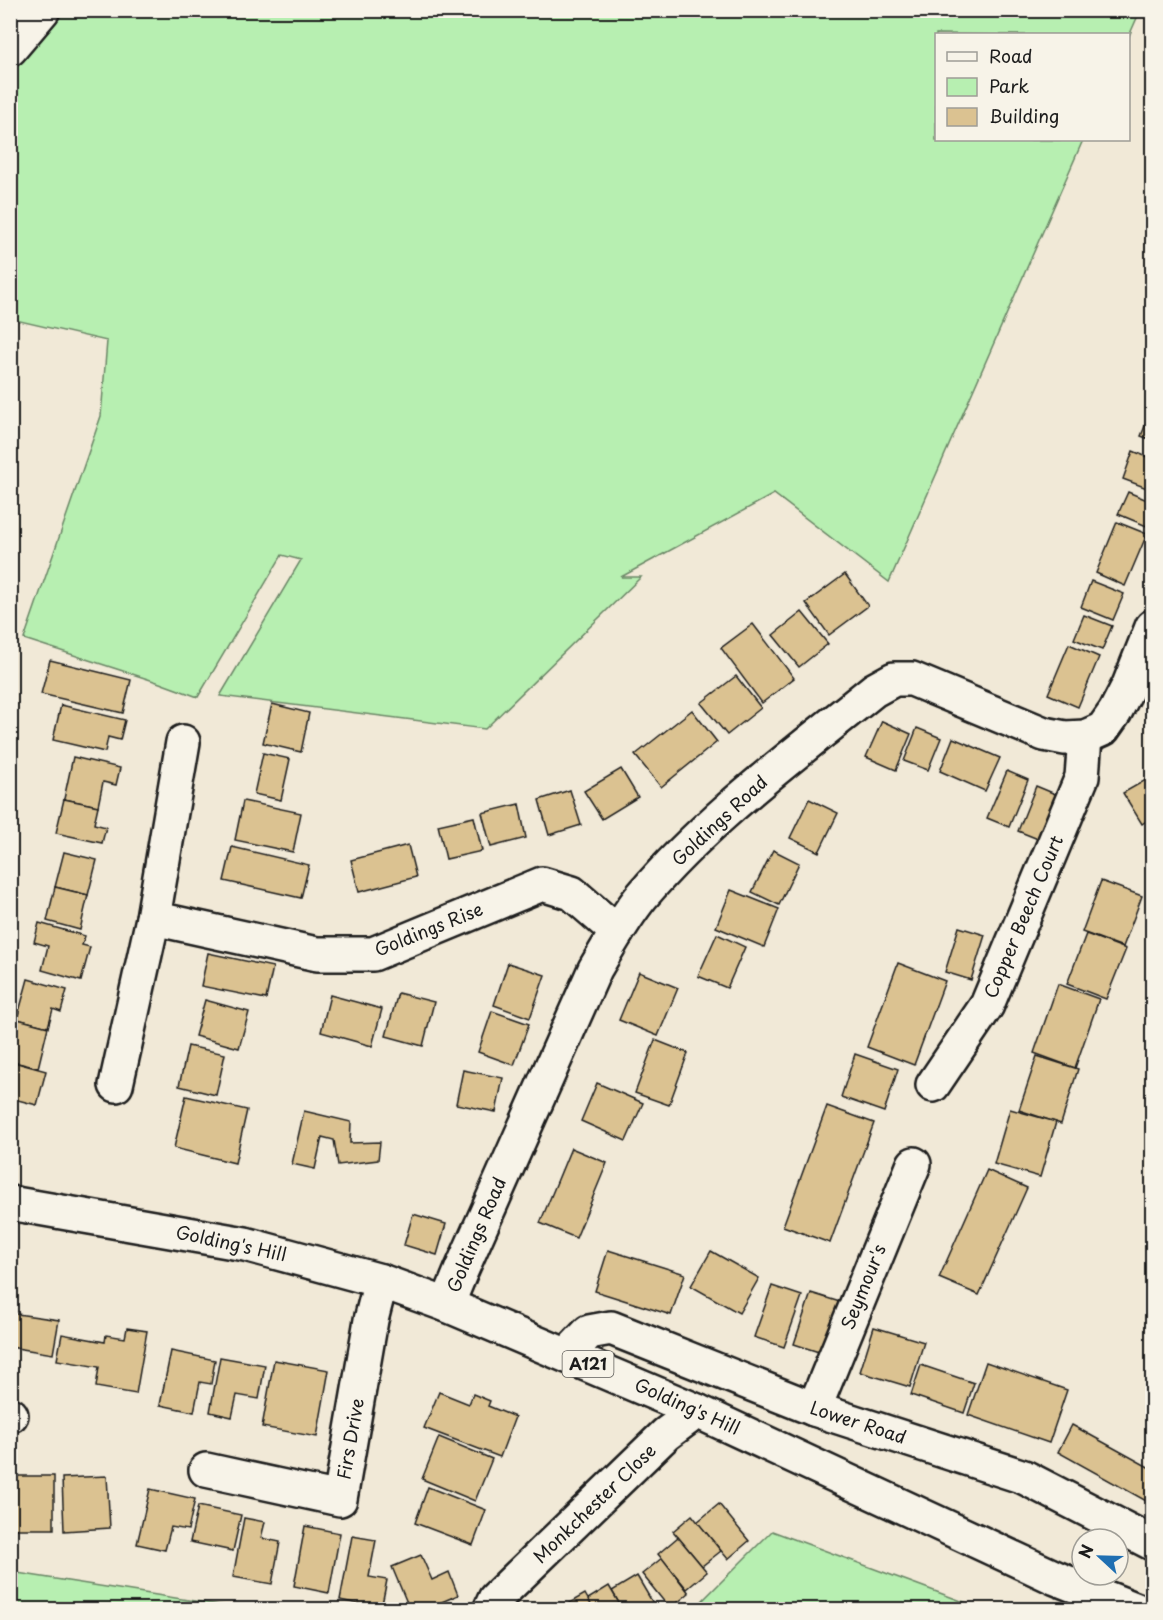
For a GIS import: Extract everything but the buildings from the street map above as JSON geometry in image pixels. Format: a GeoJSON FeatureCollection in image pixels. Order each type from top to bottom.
{"type":"FeatureCollection","features":[{"type":"Feature","properties":{"kind":"street"},"geometry":{"type":"LineString","coordinates":[[10,49],[42,10]]}},
{"type":"Feature","properties":{"kind":"street"},"geometry":{"type":"LineString","coordinates":[[1085,737],[1103,729],[1115,712],[1129,685],[1152,627]]}},
{"type":"Feature","properties":{"kind":"street","name":"Goldings Road"},"geometry":{"type":"LineString","coordinates":[[447,1305],[595,969],[641,897],[729,808],[873,690],[894,679],[912,679],[934,686],[1044,734],[1065,738],[1085,737]]}},
{"type":"Feature","properties":{"kind":"street","name":"Copper Beech Court"},"geometry":{"type":"LineString","coordinates":[[933,1085],[987,1005],[1082,777],[1085,737]]}},
{"type":"Feature","properties":{"kind":"street"},"geometry":{"type":"LineString","coordinates":[[116,1085],[153,918],[183,742]]}},
{"type":"Feature","properties":{"kind":"street","name":"Goldings Rise"},"geometry":{"type":"LineString","coordinates":[[153,918],[317,954],[373,954],[542,884],[572,894],[617,932]]}},
{"type":"Feature","properties":{"kind":"street","name":"Seymour's"},"geometry":{"type":"LineString","coordinates":[[814,1409],[914,1164]]}},
{"type":"Feature","properties":{"kind":"street","name":"Golding's Hill"},"geometry":{"type":"LineString","coordinates":[[10,1203],[245,1244],[381,1281],[447,1305],[697,1411],[1056,1578],[1137,1610]]}},
{"type":"Feature","properties":{"kind":"street","name":"Firs Drive"},"geometry":{"type":"LineString","coordinates":[[206,1470],[340,1498],[371,1320],[381,1281]]}},
{"type":"Feature","properties":{"kind":"street","name":"Lower Road"},"geometry":{"type":"LineString","coordinates":[[567,1355],[589,1332],[610,1328],[814,1409],[1024,1477],[1152,1543]]}},
{"type":"Feature","properties":{"kind":"street","name":"Monkchester Close"},"geometry":{"type":"LineString","coordinates":[[493,1604],[666,1434],[697,1411]]}},
{"type":"Feature","properties":{"kind":"green space"},"geometry":{"type":"Polygon","coordinates":[[[11,11],[1140,11],[1130,34],[935,33],[935,141],[1083,141],[889,582],[774,494],[621,577],[641,577],[485,729],[220,696],[301,560],[282,555],[198,697],[24,639],[101,416],[107,341],[11,319],[11,11]]]}},
{"type":"Feature","properties":{"kind":"green space"},"geometry":{"type":"Polygon","coordinates":[[[772,1531],[983,1609],[694,1609],[772,1531]]]}},
{"type":"Feature","properties":{"kind":"green space"},"geometry":{"type":"Polygon","coordinates":[[[11,1572],[245,1609],[11,1609],[11,1572]]]}}]}
